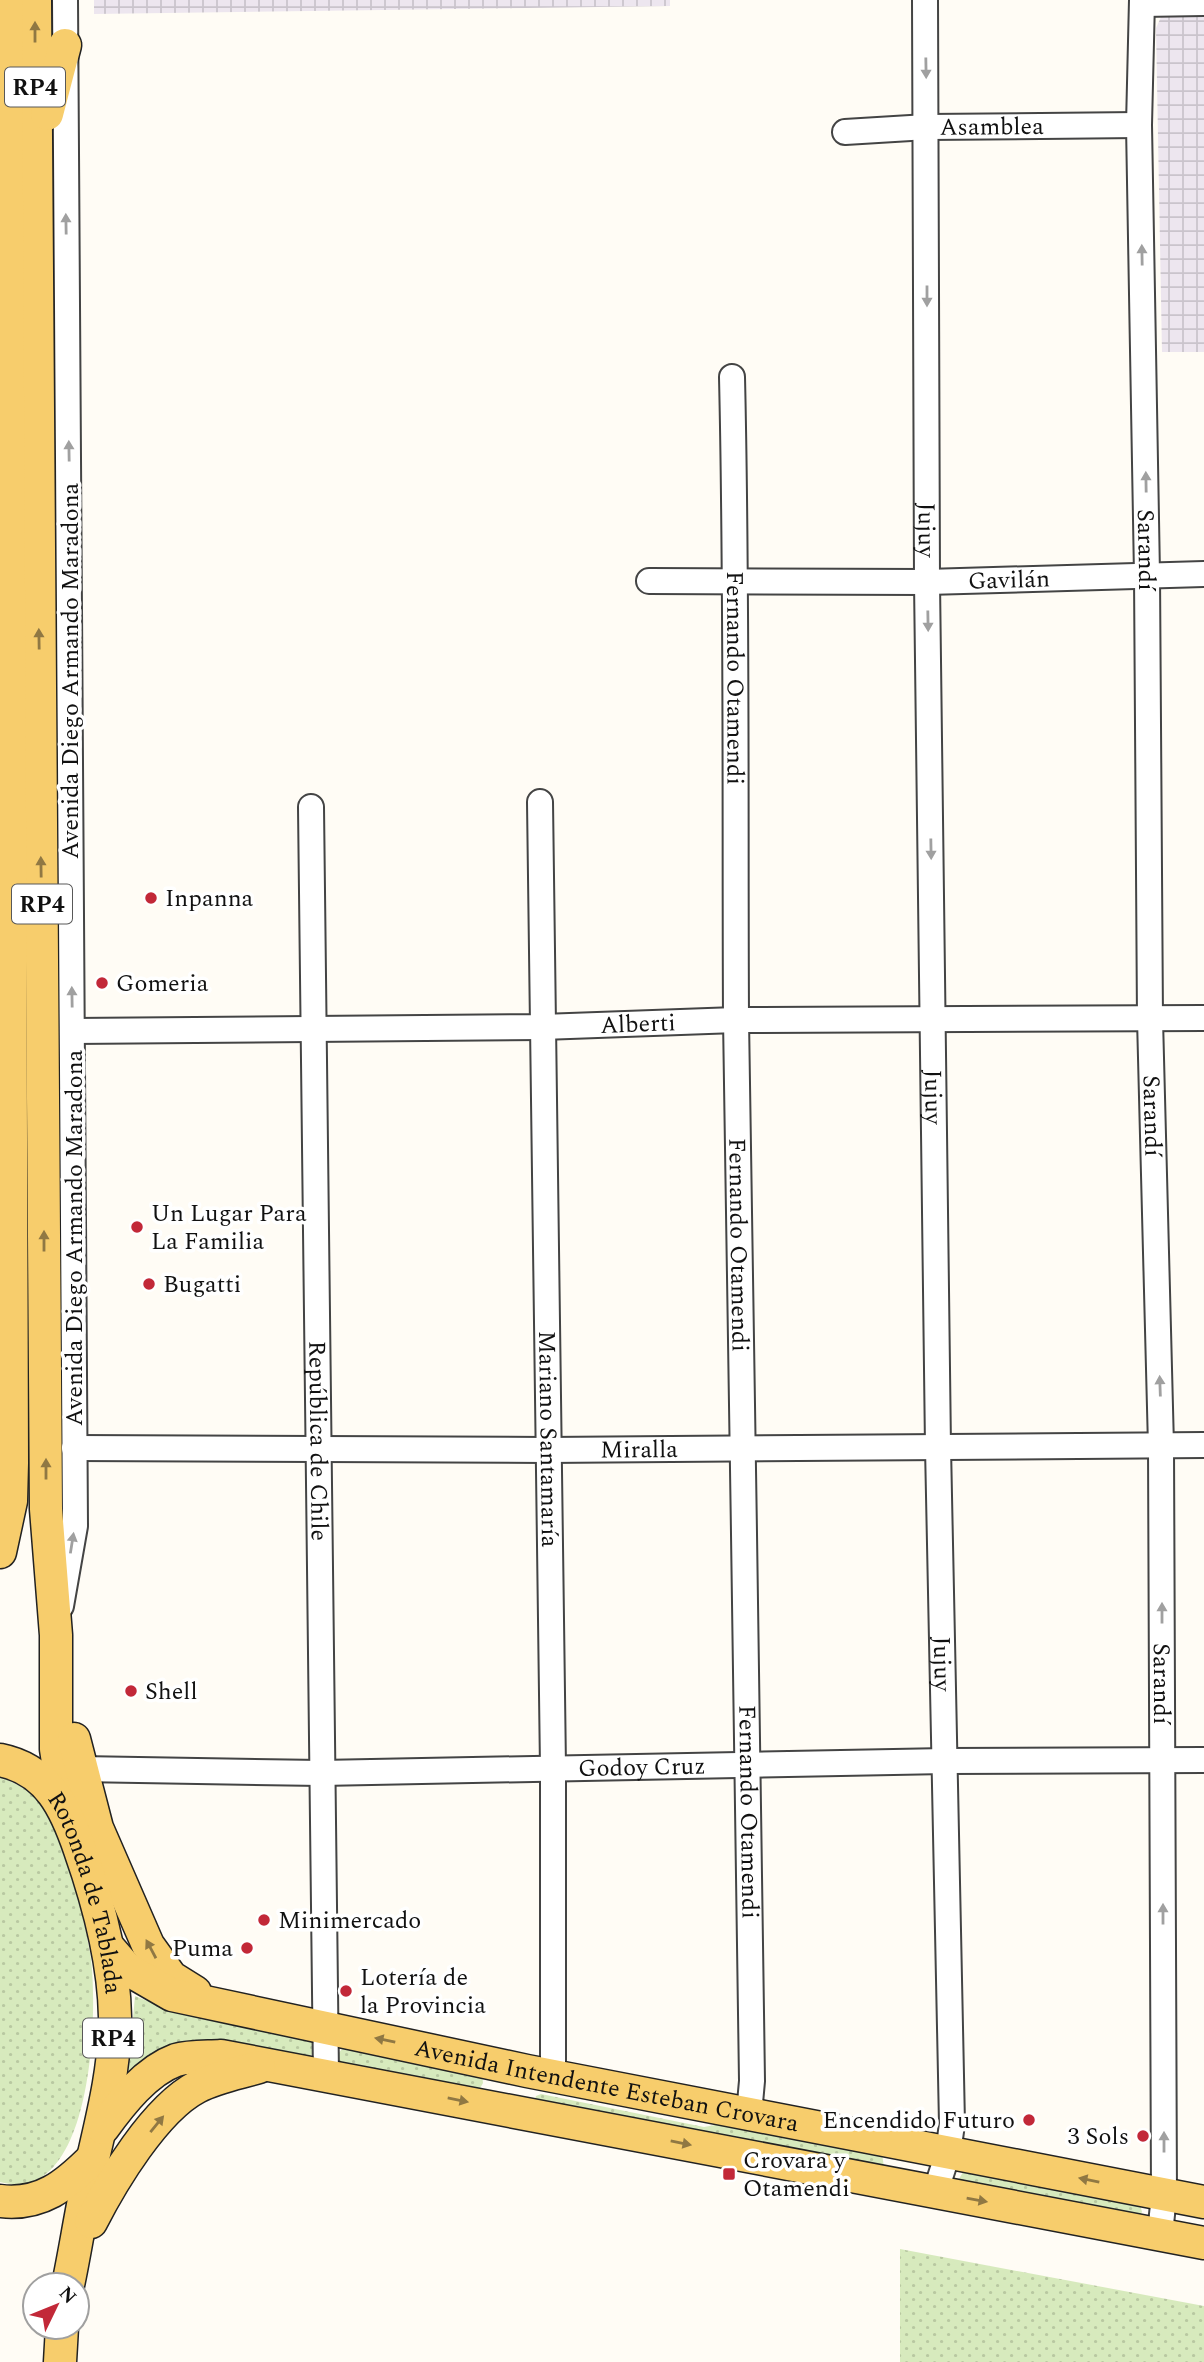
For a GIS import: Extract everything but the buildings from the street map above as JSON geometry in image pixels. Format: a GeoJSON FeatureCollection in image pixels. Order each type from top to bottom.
{"type":"FeatureCollection","features":[{"type":"Feature","properties":{"kind":"main road","name":"RP4"},"geometry":{"type":"LineString","coordinates":[[0,1552],[11,1501],[12,1463],[8,907],[11,450],[6,0]]}},
{"type":"Feature","properties":{"kind":"main road","name":"Avenida Diego Armando Maradona"},"geometry":{"type":"LineString","coordinates":[[35,0],[34,174],[46,1509],[56,1644],[56,1749],[65,1807]]}},
{"type":"Feature","properties":{"kind":"main road"},"geometry":{"type":"LineString","coordinates":[[34,174],[65,44]]}},
{"type":"Feature","properties":{"kind":"main road"},"geometry":{"type":"LineString","coordinates":[[56,1644],[80,1769],[97,1828],[159,1963],[171,1977],[221,2006]]}},
{"type":"Feature","properties":{"kind":"main road","name":"Rotonda de Tablada"},"geometry":{"type":"LineString","coordinates":[[0,1760],[37,1777],[65,1807],[93,1889],[108,1947],[115,2019],[98,2174]]}},
{"type":"Feature","properties":{"kind":"main road","name":"Avenida Intendente Esteban Crovara"},"geometry":{"type":"LineString","coordinates":[[108,1947],[127,1969],[151,1986],[172,1995],[553,2076],[1204,2202]]}},
{"type":"Feature","properties":{"kind":"main road","name":"Avenida Intendente Esteban Crovara"},"geometry":{"type":"LineString","coordinates":[[103,2128],[132,2092],[156,2071],[177,2060],[221,2056],[1204,2243]]}},
{"type":"Feature","properties":{"kind":"main road"},"geometry":{"type":"LineString","coordinates":[[0,2201],[20,2203],[42,2197],[98,2174],[170,2107],[196,2087],[271,2064]]}},
{"type":"Feature","properties":{"kind":"main road","name":"RP4"},"geometry":{"type":"LineString","coordinates":[[71,2270],[98,2174]]}},
{"type":"Feature","properties":{"kind":"main road"},"geometry":{"type":"LineString","coordinates":[[60,2362],[61,2341]]}},
{"type":"Feature","properties":{"kind":"street","name":"Avenida Diego Armando Maradona"},"geometry":{"type":"LineString","coordinates":[[56,1644],[75,1526],[65,0]]}},
{"type":"Feature","properties":{"kind":"street","name":"Jujuy"},"geometry":{"type":"LineString","coordinates":[[925,0],[927,582],[938,1447],[952,2124],[948,2153],[935,2193]]}},
{"type":"Feature","properties":{"kind":"street"},"geometry":{"type":"LineString","coordinates":[[1142,2],[1204,3]]}},
{"type":"Feature","properties":{"kind":"street","name":"Sarandí"},"geometry":{"type":"LineString","coordinates":[[1142,2],[1139,125],[1147,575],[1150,1019],[1161,1446],[1164,2195],[1160,2234]]}},
{"type":"Feature","properties":{"kind":"street","name":"Asamblea"},"geometry":{"type":"LineString","coordinates":[[845,132],[927,127],[1139,125]]}},
{"type":"Feature","properties":{"kind":"street","name":"Fernando Otamendi"},"geometry":{"type":"LineString","coordinates":[[732,377],[736,582],[736,1020],[750,1764],[752,2081],[749,2115]]}},
{"type":"Feature","properties":{"kind":"street","name":"Gavilán"},"geometry":{"type":"LineString","coordinates":[[649,581],[927,582],[1204,574]]}},
{"type":"Feature","properties":{"kind":"street","name":"Mariano Santamaría"},"geometry":{"type":"LineString","coordinates":[[540,802],[553,1768],[553,2076]]}},
{"type":"Feature","properties":{"kind":"street","name":"República de Chile"},"geometry":{"type":"LineString","coordinates":[[311,807],[323,2027],[326,2075]]}},
{"type":"Feature","properties":{"kind":"street","name":"Alberti"},"geometry":{"type":"LineString","coordinates":[[73,1031],[542,1027],[736,1020],[1204,1018]]}},
{"type":"Feature","properties":{"kind":"street","name":"Miralla"},"geometry":{"type":"LineString","coordinates":[[74,1448],[547,1450],[1204,1445]]}},
{"type":"Feature","properties":{"kind":"street","name":"Godoy Cruz"},"geometry":{"type":"LineString","coordinates":[[80,1769],[321,1773],[946,1761],[1204,1760]]}},
{"type":"Feature","properties":{"kind":"shaded area"},"geometry":{"type":"Polygon","coordinates":[[[94,0],[670,0],[670,6],[94,14],[94,0]]]}},
{"type":"Feature","properties":{"kind":"shaded area"},"geometry":{"type":"Polygon","coordinates":[[[1204,11],[1204,352],[1162,352],[1156,28],[1161,17],[1173,12],[1204,11]]]}},
{"type":"Feature","properties":{"kind":"green space"},"geometry":{"type":"Polygon","coordinates":[[[0,1777],[34,1796],[51,1819],[66,1855],[78,1897],[93,1979],[90,2056],[84,2098],[72,2136],[55,2165],[31,2182],[0,2182],[0,1777]]]}},
{"type":"Feature","properties":{"kind":"green space"},"geometry":{"type":"Polygon","coordinates":[[[135,1996],[175,2012],[312,2040],[315,2052],[305,2060],[128,2075],[135,1996]]]}},
{"type":"Feature","properties":{"kind":"green space"},"geometry":{"type":"Polygon","coordinates":[[[349,2046],[482,2075],[483,2083],[479,2090],[338,2064],[336,2056],[349,2046]]]}},
{"type":"Feature","properties":{"kind":"green space"},"geometry":{"type":"Polygon","coordinates":[[[541,2094],[704,2127],[732,2122],[882,2154],[884,2167],[534,2102],[536,2096],[541,2094]]]}},
{"type":"Feature","properties":{"kind":"green space"},"geometry":{"type":"Polygon","coordinates":[[[973,2169],[1140,2204],[1142,2212],[1138,2219],[962,2185],[959,2179],[963,2172],[973,2169]]]}},
{"type":"Feature","properties":{"kind":"green space"},"geometry":{"type":"Polygon","coordinates":[[[900,2249],[1204,2306],[1204,2362],[900,2362],[900,2249]]]}},
{"type":"Feature","properties":{"kind":"place","name":"Inpanna"},"geometry":{"type":"Point","coordinates":[151,898]}},
{"type":"Feature","properties":{"kind":"place","name":"Gomeria"},"geometry":{"type":"Point","coordinates":[102,983]}},
{"type":"Feature","properties":{"kind":"place","name":"Un Lugar Para La Familia"},"geometry":{"type":"Point","coordinates":[137,1227]}},
{"type":"Feature","properties":{"kind":"place","name":"Bugatti"},"geometry":{"type":"Point","coordinates":[149,1284]}},
{"type":"Feature","properties":{"kind":"place","name":"Shell"},"geometry":{"type":"Point","coordinates":[131,1691]}},
{"type":"Feature","properties":{"kind":"place","name":"Minimercado"},"geometry":{"type":"Point","coordinates":[264,1920]}},
{"type":"Feature","properties":{"kind":"place","name":"Puma"},"geometry":{"type":"Point","coordinates":[247,1948]}},
{"type":"Feature","properties":{"kind":"place","name":"Lotería de la Provincia"},"geometry":{"type":"Point","coordinates":[346,1991]}},
{"type":"Feature","properties":{"kind":"place","name":"Encendido Futuro"},"geometry":{"type":"Point","coordinates":[1029,2120]}},
{"type":"Feature","properties":{"kind":"place","name":"3 Sols"},"geometry":{"type":"Point","coordinates":[1143,2136]}},
{"type":"Feature","properties":{"kind":"place","name":"Crovara y Otamendi"},"geometry":{"type":"Point","coordinates":[729,2174]}}]}
